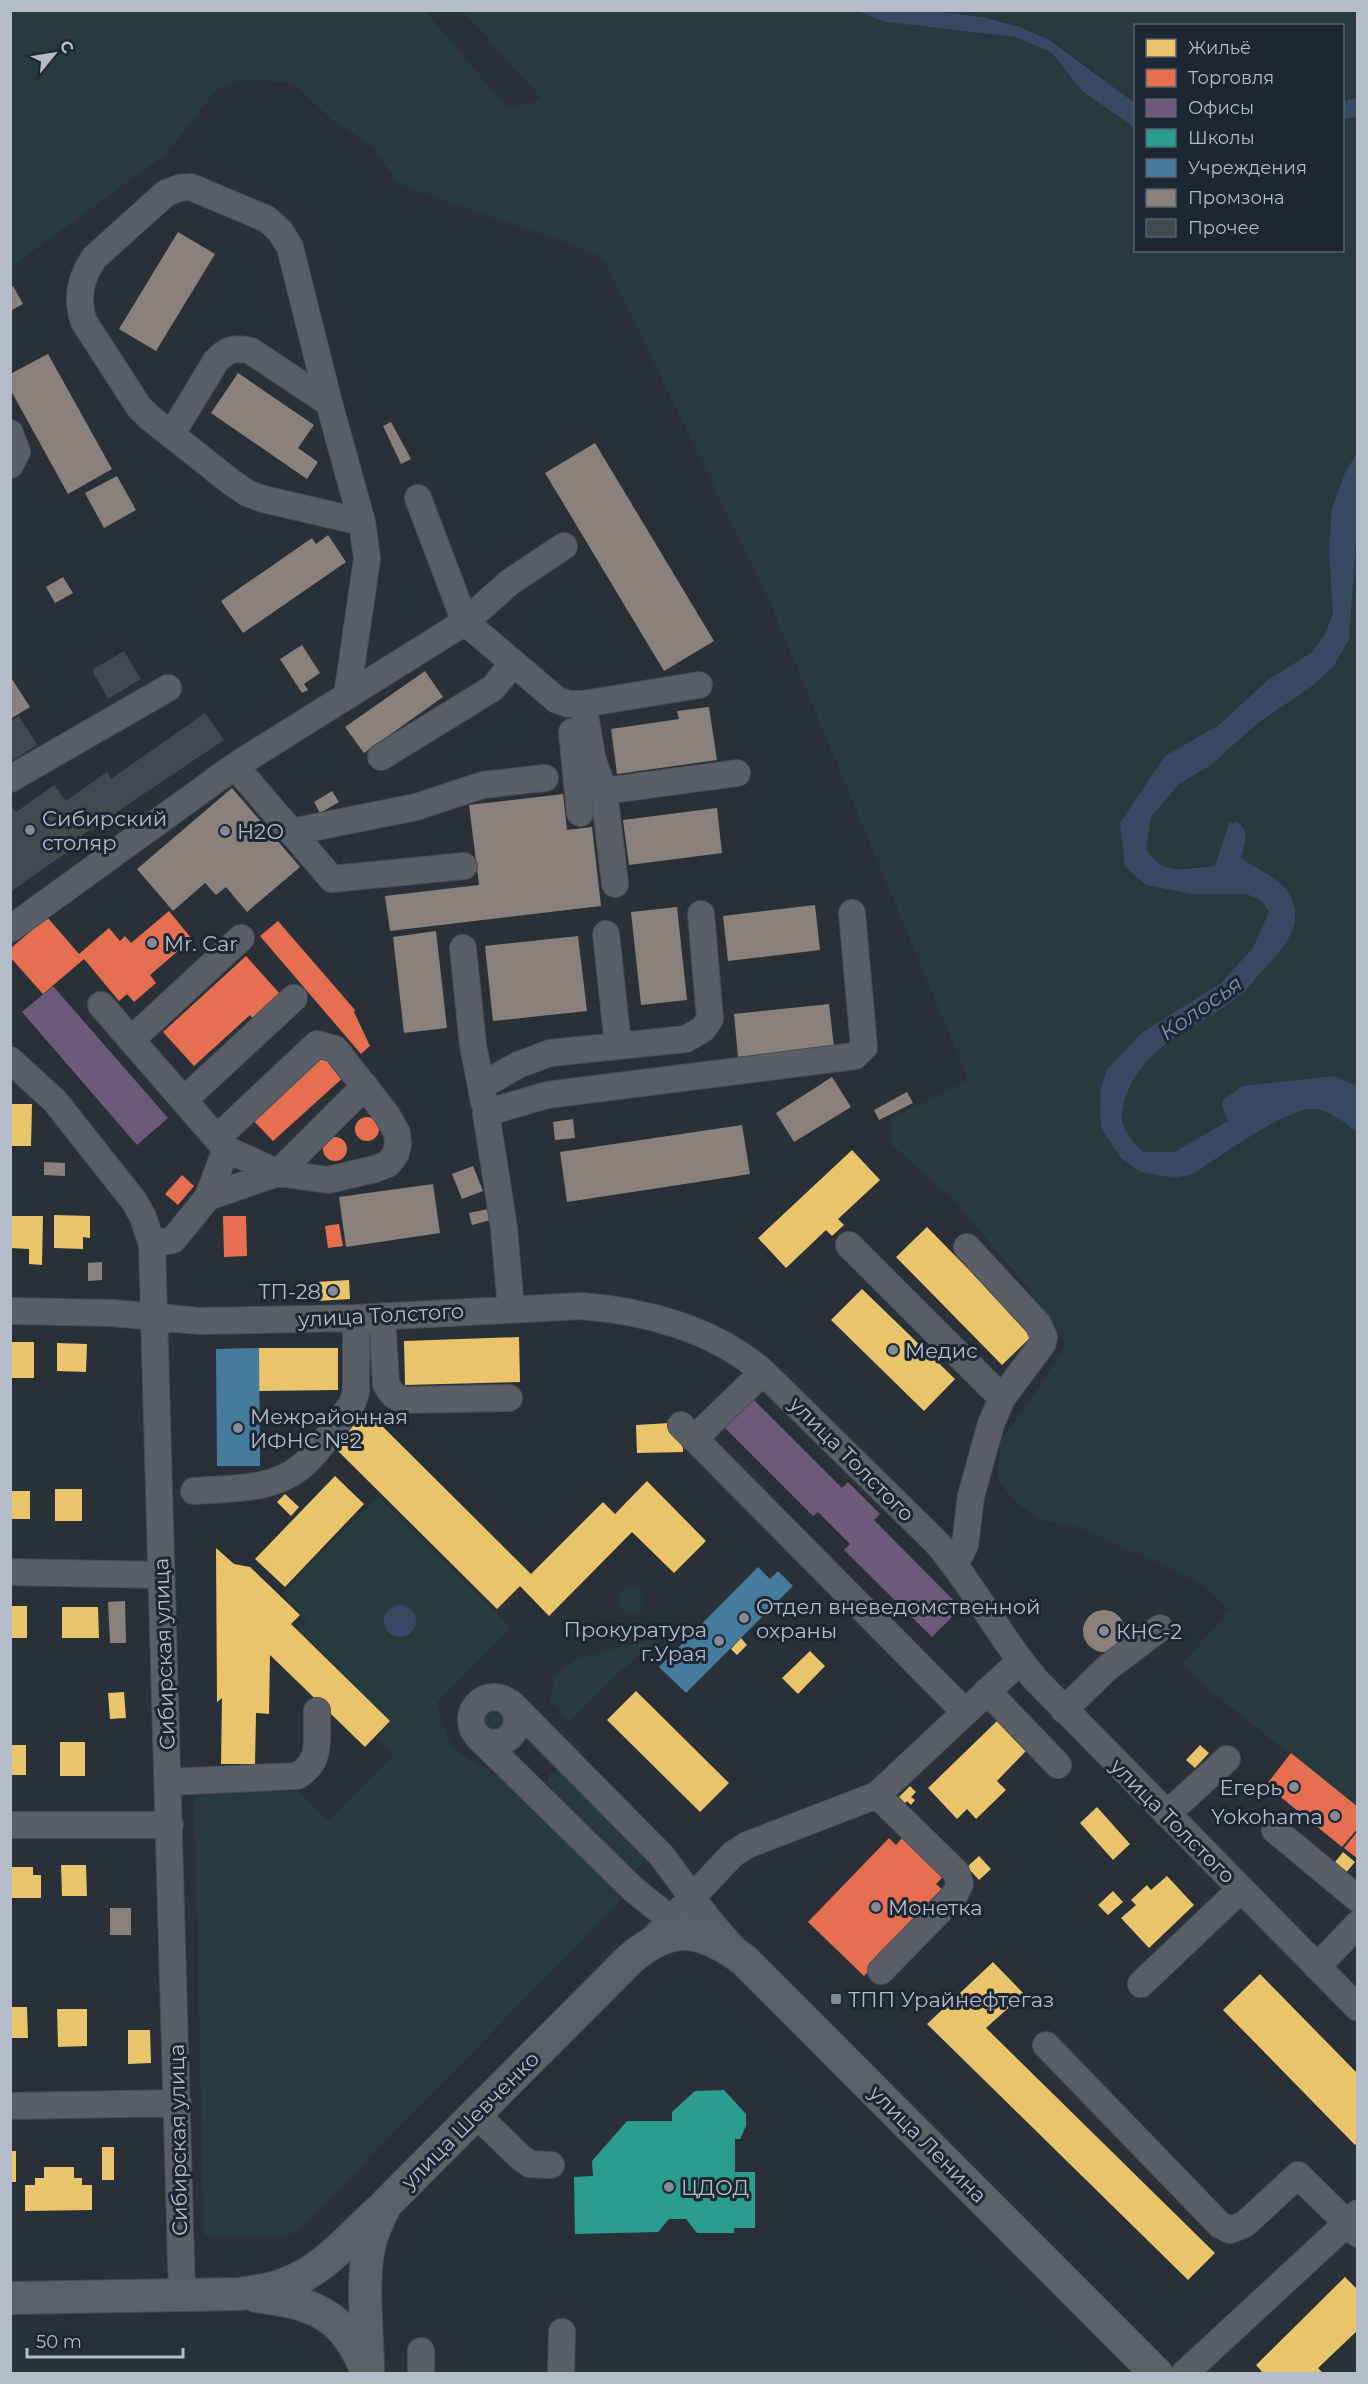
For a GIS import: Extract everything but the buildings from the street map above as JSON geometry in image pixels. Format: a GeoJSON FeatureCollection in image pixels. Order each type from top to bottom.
{"type":"FeatureCollection","features":[{"type":"Feature","properties":{"kind":"main road","name":"улица Шевченко"},"geometry":{"type":"LineString","coordinates":[[368,2373],[366,2276],[368,2250],[377,2222],[386,2204],[630,1959],[648,1944],[679,1927]]}},
{"type":"Feature","properties":{"kind":"main road","name":"улица Ленина"},"geometry":{"type":"LineString","coordinates":[[679,1927],[728,1948],[744,1960],[1156,2373]]}},
{"type":"Feature","properties":{"kind":"main road"},"geometry":{"type":"LineString","coordinates":[[240,2294],[286,2284],[313,2271],[386,2204]]}},
{"type":"Feature","properties":{"kind":"main road"},"geometry":{"type":"LineString","coordinates":[[10,2298],[240,2294],[299,2302],[323,2313],[339,2326],[349,2338],[368,2373]]}},
{"type":"Feature","properties":{"kind":"street"},"geometry":{"type":"LineString","coordinates":[[347,696],[367,560],[362,522],[290,247],[280,231],[267,219],[191,187],[178,188],[166,193],[94,258],[86,270],[80,288],[80,309],[84,322],[139,407],[171,435],[247,493],[263,499],[362,522]]}},
{"type":"Feature","properties":{"kind":"street"},"geometry":{"type":"LineString","coordinates":[[171,435],[216,362],[225,351],[239,348],[251,351],[329,403]]}},
{"type":"Feature","properties":{"kind":"street"},"geometry":{"type":"LineString","coordinates":[[10,434],[17,452],[10,465]]}},
{"type":"Feature","properties":{"kind":"street"},"geometry":{"type":"LineString","coordinates":[[418,498],[465,622],[557,700],[576,704],[699,685]]}},
{"type":"Feature","properties":{"kind":"street"},"geometry":{"type":"LineString","coordinates":[[10,929],[235,766],[465,622],[510,582],[564,546]]}},
{"type":"Feature","properties":{"kind":"street"},"geometry":{"type":"LineString","coordinates":[[381,757],[493,688],[513,663]]}},
{"type":"Feature","properties":{"kind":"street"},"geometry":{"type":"LineString","coordinates":[[10,779],[168,688]]}},
{"type":"Feature","properties":{"kind":"street"},"geometry":{"type":"LineString","coordinates":[[576,704],[604,791],[615,884]]}},
{"type":"Feature","properties":{"kind":"street"},"geometry":{"type":"LineString","coordinates":[[576,704],[580,813]]}},
{"type":"Feature","properties":{"kind":"street"},"geometry":{"type":"LineString","coordinates":[[235,766],[332,879],[464,866]]}},
{"type":"Feature","properties":{"kind":"street"},"geometry":{"type":"LineString","coordinates":[[604,791],[737,773]]}},
{"type":"Feature","properties":{"kind":"street"},"geometry":{"type":"LineString","coordinates":[[291,832],[416,807],[474,787],[545,778]]}},
{"type":"Feature","properties":{"kind":"street"},"geometry":{"type":"LineString","coordinates":[[486,1113],[547,1095],[855,1056],[864,1047],[852,913]]}},
{"type":"Feature","properties":{"kind":"street"},"geometry":{"type":"LineString","coordinates":[[481,1086],[518,1065],[550,1053],[686,1039],[704,1029],[710,1019],[701,914]]}},
{"type":"Feature","properties":{"kind":"street"},"geometry":{"type":"LineString","coordinates":[[606,934],[618,1045]]}},
{"type":"Feature","properties":{"kind":"street"},"geometry":{"type":"LineString","coordinates":[[131,1040],[241,938]]}},
{"type":"Feature","properties":{"kind":"street"},"geometry":{"type":"LineString","coordinates":[[463,948],[472,1045],[486,1113],[504,1228],[511,1309]]}},
{"type":"Feature","properties":{"kind":"street"},"geometry":{"type":"LineString","coordinates":[[183,1100],[294,998]]}},
{"type":"Feature","properties":{"kind":"street"},"geometry":{"type":"LineString","coordinates":[[101,1005],[222,1143],[278,1173],[328,1180],[388,1164],[396,1155],[397,1133],[387,1115],[334,1048],[317,1044],[222,1143],[208,1197],[177,1236],[168,1242],[152,1244]]}},
{"type":"Feature","properties":{"kind":"street","name":"Сибирская улица"},"geometry":{"type":"LineString","coordinates":[[12,1062],[55,1101],[134,1201],[143,1217],[152,1244],[182,2295]]}},
{"type":"Feature","properties":{"kind":"street"},"geometry":{"type":"LineString","coordinates":[[208,1197],[278,1173],[365,1086]]}},
{"type":"Feature","properties":{"kind":"street"},"geometry":{"type":"LineString","coordinates":[[849,1245],[1002,1398]]}},
{"type":"Feature","properties":{"kind":"street"},"geometry":{"type":"LineString","coordinates":[[955,1564],[965,1545],[971,1496],[991,1424],[1002,1398],[1043,1342],[1044,1337],[1038,1324],[967,1247]]}},
{"type":"Feature","properties":{"kind":"street","name":"улица Толстого"},"geometry":{"type":"LineString","coordinates":[[10,1311],[112,1313],[200,1321],[382,1317],[580,1306],[610,1308],[642,1315],[722,1342],[745,1356],[763,1372],[955,1564],[1020,1662],[1064,1710],[1317,1967],[1354,1998]]}},
{"type":"Feature","properties":{"kind":"street"},"geometry":{"type":"LineString","coordinates":[[382,1317],[386,1384],[397,1398],[406,1400],[509,1398]]}},
{"type":"Feature","properties":{"kind":"street"},"geometry":{"type":"LineString","coordinates":[[194,1491],[270,1483],[291,1474],[303,1465],[352,1404],[356,1392],[356,1318]]}},
{"type":"Feature","properties":{"kind":"street"},"geometry":{"type":"LineString","coordinates":[[763,1372],[687,1432],[965,1712]]}},
{"type":"Feature","properties":{"kind":"street"},"geometry":{"type":"LineString","coordinates":[[10,1572],[161,1575]]}},
{"type":"Feature","properties":{"kind":"street"},"geometry":{"type":"LineString","coordinates":[[1064,1710],[1106,1669],[1160,1628]]}},
{"type":"Feature","properties":{"kind":"street"},"geometry":{"type":"LineString","coordinates":[[744,1960],[708,1920],[692,1897],[662,1856],[511,1703],[518,1720],[511,1737],[495,1744],[478,1737],[633,1889],[679,1927],[692,1897],[733,1854],[747,1845],[877,1796],[1020,1662]]}},
{"type":"Feature","properties":{"kind":"street"},"geometry":{"type":"LineString","coordinates":[[987,1691],[1058,1765]]}},
{"type":"Feature","properties":{"kind":"street"},"geometry":{"type":"LineString","coordinates":[[168,1782],[297,1776],[309,1769],[315,1759],[317,1711]]}},
{"type":"Feature","properties":{"kind":"street"},"geometry":{"type":"LineString","coordinates":[[1167,1814],[1227,1759]]}},
{"type":"Feature","properties":{"kind":"street"},"geometry":{"type":"LineString","coordinates":[[877,1796],[956,1872],[960,1884],[954,1896],[881,1971]]}},
{"type":"Feature","properties":{"kind":"street"},"geometry":{"type":"LineString","coordinates":[[10,1825],[170,1826]]}},
{"type":"Feature","properties":{"kind":"street"},"geometry":{"type":"LineString","coordinates":[[1275,1830],[1358,1899]]}},
{"type":"Feature","properties":{"kind":"street"},"geometry":{"type":"LineString","coordinates":[[1142,1984],[1241,1889]]}},
{"type":"Feature","properties":{"kind":"street"},"geometry":{"type":"LineString","coordinates":[[1317,1967],[1358,1924]]}},
{"type":"Feature","properties":{"kind":"street"},"geometry":{"type":"LineString","coordinates":[[1046,2044],[1220,2225],[1230,2230],[1245,2224],[1298,2175],[1354,2223],[1184,2373]]}},
{"type":"Feature","properties":{"kind":"street"},"geometry":{"type":"LineString","coordinates":[[10,2106],[178,2103]]}},
{"type":"Feature","properties":{"kind":"street"},"geometry":{"type":"LineString","coordinates":[[476,2114],[520,2157],[530,2163],[551,2165]]}},
{"type":"Feature","properties":{"kind":"street"},"geometry":{"type":"LineString","coordinates":[[561,2373],[562,2332]]}},
{"type":"Feature","properties":{"kind":"green space"},"geometry":{"type":"Polygon","coordinates":[[[11,11],[425,11],[508,109],[541,98],[463,11],[857,11],[886,22],[1016,37],[1052,53],[1082,91],[1134,127],[1134,252],[1344,252],[1344,119],[1357,117],[1357,454],[1346,470],[1332,509],[1329,549],[1333,613],[1326,632],[1312,652],[1268,680],[1220,724],[1165,756],[1125,867],[1192,894],[1246,894],[1262,901],[1269,912],[1254,948],[1221,983],[1143,1032],[1107,1069],[1121,1158],[1192,1175],[1285,1117],[1312,1109],[1330,1114],[1357,1131],[1357,1807],[1215,1695],[1183,1663],[1230,1610],[1198,1582],[1081,1528],[1045,1521],[1016,1503],[998,1480],[1000,1442],[1045,1379],[1065,1344],[1027,1287],[955,1201],[891,1144],[892,1117],[968,1079],[771,605],[604,259],[579,247],[401,186],[370,144],[333,121],[295,84],[251,79],[218,88],[166,154],[11,267],[11,11]]]}},
{"type":"Feature","properties":{"kind":"green space"},"geometry":{"type":"Polygon","coordinates":[[[931,11],[1357,11],[1357,98],[1344,101],[1344,24],[1134,24],[1134,102],[1074,56],[1039,34],[1009,23],[931,11]]]}},
{"type":"Feature","properties":{"kind":"green space"},"geometry":{"type":"Polygon","coordinates":[[[1357,515],[1357,1086],[1335,1076],[1222,1108],[1229,1121],[1174,1152],[1143,1152],[1125,1134],[1122,1107],[1132,1078],[1154,1051],[1243,992],[1285,888],[1241,858],[1246,834],[1229,824],[1215,866],[1169,869],[1154,862],[1146,848],[1151,817],[1179,783],[1211,765],[1258,723],[1311,687],[1334,666],[1357,515]]]}},
{"type":"Feature","properties":{"kind":"green space"},"geometry":{"type":"Polygon","coordinates":[[[378,1496],[511,1627],[436,1704],[452,1748],[523,1792],[627,1894],[294,2235],[204,2237],[194,1793],[298,1791],[328,1821],[394,1754],[377,1737],[390,1723],[296,1630],[307,1619],[282,1594],[378,1496]]]}},
{"type":"Feature","properties":{"kind":"green space"},"geometry":{"type":"Polygon","coordinates":[[[631,1587],[640,1591],[644,1600],[640,1609],[631,1613],[622,1609],[618,1600],[622,1591],[631,1587]]]}},
{"type":"Feature","properties":{"kind":"green space"},"geometry":{"type":"Polygon","coordinates":[[[662,1637],[618,1673],[569,1722],[549,1699],[556,1675],[577,1658],[662,1637]]]}},
{"type":"Feature","properties":{"kind":"green space"},"geometry":{"type":"Polygon","coordinates":[[[489,1706],[499,1706],[506,1713],[506,1723],[499,1730],[489,1730],[482,1723],[482,1713],[489,1706]]]}},
{"type":"Feature","properties":{"kind":"green space"},"geometry":{"type":"Polygon","coordinates":[[[560,1767],[647,1853],[641,1866],[636,1869],[624,1864],[548,1786],[549,1774],[560,1767]]]}},
{"type":"Feature","properties":{"kind":"water"},"geometry":{"type":"Polygon","coordinates":[[[857,11],[931,11],[982,17],[1021,27],[1051,41],[1134,102],[1134,127],[1082,91],[1052,53],[1016,37],[886,22],[857,11]]]}},
{"type":"Feature","properties":{"kind":"water"},"geometry":{"type":"Polygon","coordinates":[[[1357,98],[1357,117],[1344,119],[1344,101],[1357,98]]]}},
{"type":"Feature","properties":{"kind":"water","name":"Колосья"},"geometry":{"type":"Polygon","coordinates":[[[1357,454],[1358,515],[1349,639],[1334,666],[1311,687],[1258,723],[1211,765],[1179,784],[1151,817],[1146,848],[1160,864],[1167,867],[1184,869],[1215,866],[1229,823],[1237,822],[1244,829],[1245,834],[1241,858],[1283,885],[1292,901],[1295,922],[1292,932],[1280,951],[1243,993],[1176,1037],[1147,1061],[1135,1077],[1126,1096],[1122,1121],[1131,1139],[1143,1152],[1174,1152],[1228,1121],[1222,1107],[1223,1100],[1242,1086],[1335,1076],[1357,1086],[1357,1131],[1324,1111],[1312,1109],[1300,1111],[1269,1126],[1191,1175],[1174,1178],[1140,1172],[1121,1158],[1101,1128],[1100,1091],[1107,1069],[1143,1032],[1221,983],[1253,948],[1269,912],[1262,901],[1246,894],[1192,894],[1146,885],[1125,867],[1120,823],[1165,756],[1220,724],[1268,680],[1312,652],[1326,632],[1333,613],[1329,549],[1332,508],[1346,470],[1357,454]]]}},
{"type":"Feature","properties":{"kind":"water"},"geometry":{"type":"Polygon","coordinates":[[[400,1605],[411,1610],[416,1621],[411,1632],[400,1637],[389,1632],[384,1621],[389,1610],[400,1605]]]}},
{"type":"Feature","properties":{"kind":"place","name":"Сибирский столяр"},"geometry":{"type":"Point","coordinates":[30,830]}},
{"type":"Feature","properties":{"kind":"place","name":"Н2О"},"geometry":{"type":"Point","coordinates":[225,831]}},
{"type":"Feature","properties":{"kind":"place","name":"Mr. Car"},"geometry":{"type":"Point","coordinates":[152,943]}},
{"type":"Feature","properties":{"kind":"place","name":"ТП-28"},"geometry":{"type":"Point","coordinates":[333,1291]}},
{"type":"Feature","properties":{"kind":"place","name":"Медис"},"geometry":{"type":"Point","coordinates":[893,1350]}},
{"type":"Feature","properties":{"kind":"place","name":"Межрайонная ИФНС №2"},"geometry":{"type":"Point","coordinates":[238,1428]}},
{"type":"Feature","properties":{"kind":"place","name":"Отдел вневедомственной охраны"},"geometry":{"type":"Point","coordinates":[744,1618]}},
{"type":"Feature","properties":{"kind":"place","name":"КНС-2"},"geometry":{"type":"Point","coordinates":[1104,1631]}},
{"type":"Feature","properties":{"kind":"place","name":"Прокуратура г.Урая"},"geometry":{"type":"Point","coordinates":[719,1641]}},
{"type":"Feature","properties":{"kind":"place","name":"Егерь"},"geometry":{"type":"Point","coordinates":[1294,1787]}},
{"type":"Feature","properties":{"kind":"place","name":"Yokohama"},"geometry":{"type":"Point","coordinates":[1335,1816]}},
{"type":"Feature","properties":{"kind":"place","name":"Монетка"},"geometry":{"type":"Point","coordinates":[876,1907]}},
{"type":"Feature","properties":{"kind":"place","name":"ТПП Урайнефтегаз"},"geometry":{"type":"Point","coordinates":[836,1999]}},
{"type":"Feature","properties":{"kind":"place","name":"ЦДОД"},"geometry":{"type":"Point","coordinates":[669,2187]}}]}
